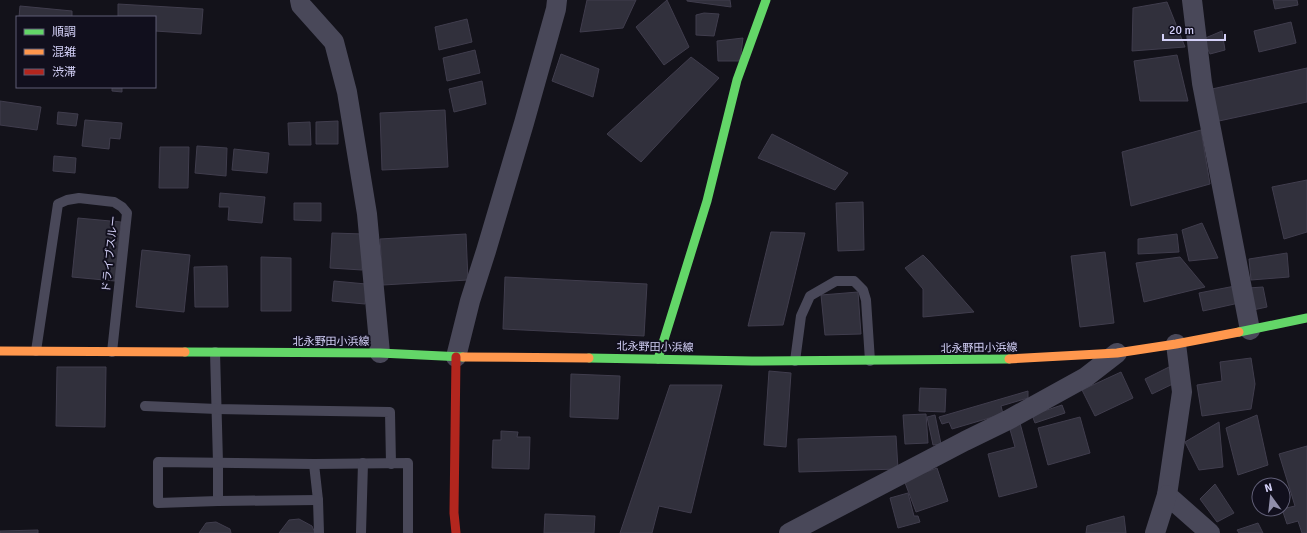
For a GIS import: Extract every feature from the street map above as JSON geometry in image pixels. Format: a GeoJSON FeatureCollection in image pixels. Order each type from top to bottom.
{"type":"FeatureCollection","features":[{"type":"Feature","properties":{"kind":"main road"},"geometry":{"type":"LineString","coordinates":[[658,359],[707,201],[737,80],[766,0]]}},
{"type":"Feature","properties":{"kind":"main road","name":"北永野田小浜線"},"geometry":{"type":"LineString","coordinates":[[0,351],[380,353],[456,357],[795,361],[994,360],[1117,353],[1176,344],[1307,318]]}},
{"type":"Feature","properties":{"kind":"main road"},"geometry":{"type":"LineString","coordinates":[[456,357],[454,513],[456,533]]}},
{"type":"Feature","properties":{"kind":"street"},"geometry":{"type":"LineString","coordinates":[[300,0],[301,5],[334,42],[348,92],[367,214],[380,353]]}},
{"type":"Feature","properties":{"kind":"street"},"geometry":{"type":"LineString","coordinates":[[456,357],[470,301],[526,116],[556,9],[557,0]]}},
{"type":"Feature","properties":{"kind":"street"},"geometry":{"type":"LineString","coordinates":[[1192,0],[1202,82],[1250,330]]}},
{"type":"Feature","properties":{"kind":"street"},"geometry":{"type":"LineString","coordinates":[[1155,533],[1167,495],[1182,392],[1176,344]]}},
{"type":"Feature","properties":{"kind":"street"},"geometry":{"type":"LineString","coordinates":[[788,533],[1008,420],[1086,377],[1117,353]]}},
{"type":"Feature","properties":{"kind":"street"},"geometry":{"type":"LineString","coordinates":[[1167,495],[1210,533]]}},
{"type":"Feature","properties":{"kind":"lane","name":"ドライブスルー"},"geometry":{"type":"LineString","coordinates":[[36,351],[58,204],[67,200],[79,198],[114,202],[122,207],[126,213],[112,352]]}},
{"type":"Feature","properties":{"kind":"lane"},"geometry":{"type":"LineString","coordinates":[[795,361],[801,316],[810,296],[836,281],[854,281],[863,290],[866,300],[870,361]]}},
{"type":"Feature","properties":{"kind":"lane"},"geometry":{"type":"LineString","coordinates":[[215,352],[218,501]]}},
{"type":"Feature","properties":{"kind":"lane"},"geometry":{"type":"LineString","coordinates":[[145,406],[217,409],[390,412],[392,464]]}},
{"type":"Feature","properties":{"kind":"lane"},"geometry":{"type":"LineString","coordinates":[[318,500],[158,503],[158,462],[314,464],[408,463],[408,533]]}},
{"type":"Feature","properties":{"kind":"lane"},"geometry":{"type":"LineString","coordinates":[[361,533],[363,463]]}},
{"type":"Feature","properties":{"kind":"lane"},"geometry":{"type":"LineString","coordinates":[[314,464],[318,500],[319,533]]}},
{"type":"Feature","properties":{"kind":"building"},"geometry":{"type":"Polygon","coordinates":[[[587,0],[636,0],[623,28],[580,32],[587,0]]]}},
{"type":"Feature","properties":{"kind":"building"},"geometry":{"type":"Polygon","coordinates":[[[667,0],[689,47],[664,65],[636,27],[667,0]]]}},
{"type":"Feature","properties":{"kind":"building"},"geometry":{"type":"Polygon","coordinates":[[[730,0],[731,7],[687,1],[730,0]]]}},
{"type":"Feature","properties":{"kind":"building"},"geometry":{"type":"Polygon","coordinates":[[[1273,0],[1297,0],[1298,5],[1275,9],[1273,0]]]}},
{"type":"Feature","properties":{"kind":"building"},"geometry":{"type":"Polygon","coordinates":[[[1167,2],[1185,47],[1132,51],[1133,8],[1167,2]]]}},
{"type":"Feature","properties":{"kind":"building"},"geometry":{"type":"Polygon","coordinates":[[[118,4],[203,9],[201,34],[156,31],[156,16],[118,16],[118,4]]]}},
{"type":"Feature","properties":{"kind":"building"},"geometry":{"type":"Polygon","coordinates":[[[20,6],[72,11],[72,16],[19,16],[20,6]]]}},
{"type":"Feature","properties":{"kind":"building"},"geometry":{"type":"Polygon","coordinates":[[[704,13],[719,14],[714,36],[696,35],[696,15],[704,13]]]}},
{"type":"Feature","properties":{"kind":"building"},"geometry":{"type":"Polygon","coordinates":[[[467,19],[472,42],[439,50],[435,27],[467,19]]]}},
{"type":"Feature","properties":{"kind":"building"},"geometry":{"type":"Polygon","coordinates":[[[1291,22],[1296,43],[1259,52],[1254,31],[1291,22]]]}},
{"type":"Feature","properties":{"kind":"building"},"geometry":{"type":"Polygon","coordinates":[[[1222,31],[1225,50],[1210,54],[1203,39],[1222,31]]]}},
{"type":"Feature","properties":{"kind":"building"},"geometry":{"type":"Polygon","coordinates":[[[743,38],[740,61],[718,61],[717,41],[743,38]]]}},
{"type":"Feature","properties":{"kind":"building"},"geometry":{"type":"Polygon","coordinates":[[[475,50],[480,73],[447,81],[443,58],[475,50]]]}},
{"type":"Feature","properties":{"kind":"building"},"geometry":{"type":"Polygon","coordinates":[[[561,54],[599,69],[593,97],[552,81],[561,54]]]}},
{"type":"Feature","properties":{"kind":"building"},"geometry":{"type":"Polygon","coordinates":[[[1177,55],[1188,101],[1140,101],[1134,61],[1177,55]]]}},
{"type":"Feature","properties":{"kind":"building"},"geometry":{"type":"Polygon","coordinates":[[[691,57],[719,78],[641,162],[607,134],[691,57]]]}},
{"type":"Feature","properties":{"kind":"building"},"geometry":{"type":"Polygon","coordinates":[[[1307,68],[1307,102],[1219,121],[1212,89],[1307,68]]]}},
{"type":"Feature","properties":{"kind":"building"},"geometry":{"type":"Polygon","coordinates":[[[482,81],[486,104],[454,112],[449,89],[482,81]]]}},
{"type":"Feature","properties":{"kind":"building"},"geometry":{"type":"Polygon","coordinates":[[[112,88],[122,88],[122,92],[112,91],[112,88]]]}},
{"type":"Feature","properties":{"kind":"building"},"geometry":{"type":"Polygon","coordinates":[[[0,101],[41,107],[37,130],[0,125],[0,101]]]}},
{"type":"Feature","properties":{"kind":"building"},"geometry":{"type":"Polygon","coordinates":[[[445,110],[448,167],[382,170],[380,113],[445,110]]]}},
{"type":"Feature","properties":{"kind":"building"},"geometry":{"type":"Polygon","coordinates":[[[58,112],[78,114],[76,126],[57,124],[58,112]]]}},
{"type":"Feature","properties":{"kind":"building"},"geometry":{"type":"Polygon","coordinates":[[[85,120],[122,123],[120,139],[110,138],[109,149],[82,146],[85,120]]]}},
{"type":"Feature","properties":{"kind":"building"},"geometry":{"type":"Polygon","coordinates":[[[338,121],[338,144],[316,144],[316,122],[338,121]]]}},
{"type":"Feature","properties":{"kind":"building"},"geometry":{"type":"Polygon","coordinates":[[[310,122],[311,145],[289,145],[288,123],[310,122]]]}},
{"type":"Feature","properties":{"kind":"building"},"geometry":{"type":"Polygon","coordinates":[[[1201,130],[1210,184],[1131,206],[1122,152],[1201,130]]]}},
{"type":"Feature","properties":{"kind":"building"},"geometry":{"type":"Polygon","coordinates":[[[772,134],[848,173],[835,190],[758,158],[772,134]]]}},
{"type":"Feature","properties":{"kind":"building"},"geometry":{"type":"Polygon","coordinates":[[[197,146],[227,148],[226,176],[195,173],[197,146]]]}},
{"type":"Feature","properties":{"kind":"building"},"geometry":{"type":"Polygon","coordinates":[[[160,147],[189,147],[188,188],[159,188],[160,147]]]}},
{"type":"Feature","properties":{"kind":"building"},"geometry":{"type":"Polygon","coordinates":[[[234,149],[269,153],[267,173],[232,170],[234,149]]]}},
{"type":"Feature","properties":{"kind":"building"},"geometry":{"type":"Polygon","coordinates":[[[54,156],[76,158],[75,173],[53,171],[54,156]]]}},
{"type":"Feature","properties":{"kind":"building"},"geometry":{"type":"Polygon","coordinates":[[[1307,180],[1307,232],[1284,239],[1272,187],[1307,180]]]}},
{"type":"Feature","properties":{"kind":"building"},"geometry":{"type":"Polygon","coordinates":[[[220,193],[265,197],[262,223],[228,220],[229,207],[219,207],[220,193]]]}},
{"type":"Feature","properties":{"kind":"building"},"geometry":{"type":"Polygon","coordinates":[[[863,202],[864,250],[838,251],[836,203],[863,202]]]}},
{"type":"Feature","properties":{"kind":"building"},"geometry":{"type":"Polygon","coordinates":[[[294,203],[321,203],[321,221],[294,220],[294,203]]]}},
{"type":"Feature","properties":{"kind":"building"},"geometry":{"type":"Polygon","coordinates":[[[78,218],[121,222],[115,281],[72,277],[78,218]]]}},
{"type":"Feature","properties":{"kind":"building"},"geometry":{"type":"Polygon","coordinates":[[[1202,223],[1218,258],[1189,261],[1182,230],[1202,223]]]}},
{"type":"Feature","properties":{"kind":"building"},"geometry":{"type":"Polygon","coordinates":[[[771,232],[805,233],[783,325],[748,326],[771,232]]]}},
{"type":"Feature","properties":{"kind":"building"},"geometry":{"type":"Polygon","coordinates":[[[332,233],[364,234],[362,270],[330,268],[332,233]]]}},
{"type":"Feature","properties":{"kind":"building"},"geometry":{"type":"Polygon","coordinates":[[[466,234],[468,280],[383,285],[380,239],[466,234]]]}},
{"type":"Feature","properties":{"kind":"building"},"geometry":{"type":"Polygon","coordinates":[[[1177,234],[1179,252],[1138,254],[1138,239],[1177,234]]]}},
{"type":"Feature","properties":{"kind":"building"},"geometry":{"type":"Polygon","coordinates":[[[142,250],[190,255],[184,312],[136,307],[142,250]]]}},
{"type":"Feature","properties":{"kind":"building"},"geometry":{"type":"Polygon","coordinates":[[[1105,252],[1114,323],[1080,327],[1071,256],[1105,252]]]}},
{"type":"Feature","properties":{"kind":"building"},"geometry":{"type":"Polygon","coordinates":[[[1287,253],[1289,277],[1251,280],[1249,259],[1287,253]]]}},
{"type":"Feature","properties":{"kind":"building"},"geometry":{"type":"Polygon","coordinates":[[[923,255],[974,312],[923,317],[923,289],[905,268],[923,255]]]}},
{"type":"Feature","properties":{"kind":"building"},"geometry":{"type":"Polygon","coordinates":[[[261,257],[291,258],[291,311],[261,311],[261,257]]]}},
{"type":"Feature","properties":{"kind":"building"},"geometry":{"type":"Polygon","coordinates":[[[1180,257],[1205,287],[1144,302],[1136,263],[1180,257]]]}},
{"type":"Feature","properties":{"kind":"building"},"geometry":{"type":"Polygon","coordinates":[[[227,266],[228,307],[195,307],[194,267],[227,266]]]}},
{"type":"Feature","properties":{"kind":"building"},"geometry":{"type":"Polygon","coordinates":[[[505,277],[647,284],[644,336],[503,329],[505,277]]]}},
{"type":"Feature","properties":{"kind":"building"},"geometry":{"type":"Polygon","coordinates":[[[334,281],[366,284],[365,304],[332,301],[334,281]]]}},
{"type":"Feature","properties":{"kind":"building"},"geometry":{"type":"Polygon","coordinates":[[[1235,286],[1239,303],[1203,311],[1199,293],[1235,286]]]}},
{"type":"Feature","properties":{"kind":"building"},"geometry":{"type":"Polygon","coordinates":[[[1263,287],[1267,307],[1253,310],[1248,288],[1263,287]]]}},
{"type":"Feature","properties":{"kind":"building"},"geometry":{"type":"Polygon","coordinates":[[[858,292],[861,334],[825,335],[821,295],[858,292]]]}},
{"type":"Feature","properties":{"kind":"building"},"geometry":{"type":"Polygon","coordinates":[[[1251,358],[1255,384],[1251,409],[1202,416],[1197,385],[1222,381],[1220,362],[1251,358]]]}},
{"type":"Feature","properties":{"kind":"building"},"geometry":{"type":"Polygon","coordinates":[[[57,367],[106,367],[105,427],[56,426],[57,367]]]}},
{"type":"Feature","properties":{"kind":"building"},"geometry":{"type":"Polygon","coordinates":[[[1169,367],[1177,382],[1152,394],[1145,379],[1169,367]]]}},
{"type":"Feature","properties":{"kind":"building"},"geometry":{"type":"Polygon","coordinates":[[[769,371],[791,373],[786,447],[764,445],[769,371]]]}},
{"type":"Feature","properties":{"kind":"building"},"geometry":{"type":"Polygon","coordinates":[[[1121,372],[1133,398],[1095,416],[1082,390],[1121,372]]]}},
{"type":"Feature","properties":{"kind":"building"},"geometry":{"type":"Polygon","coordinates":[[[571,374],[620,376],[618,419],[570,417],[571,374]]]}},
{"type":"Feature","properties":{"kind":"building"},"geometry":{"type":"Polygon","coordinates":[[[670,385],[722,385],[691,513],[659,506],[652,533],[620,533],[670,385]]]}},
{"type":"Feature","properties":{"kind":"building"},"geometry":{"type":"Polygon","coordinates":[[[920,388],[946,389],[945,412],[919,411],[920,388]]]}},
{"type":"Feature","properties":{"kind":"building"},"geometry":{"type":"Polygon","coordinates":[[[1028,391],[1028,398],[1001,406],[1003,414],[952,429],[949,422],[942,424],[939,417],[1028,391]]]}},
{"type":"Feature","properties":{"kind":"building"},"geometry":{"type":"Polygon","coordinates":[[[1062,405],[1065,413],[1035,423],[1032,415],[1062,405]]]}},
{"type":"Feature","properties":{"kind":"building"},"geometry":{"type":"Polygon","coordinates":[[[926,414],[928,443],[905,444],[903,415],[926,414]]]}},
{"type":"Feature","properties":{"kind":"building"},"geometry":{"type":"Polygon","coordinates":[[[935,415],[941,444],[933,445],[927,417],[935,415]]]}},
{"type":"Feature","properties":{"kind":"building"},"geometry":{"type":"Polygon","coordinates":[[[1257,415],[1268,465],[1238,475],[1226,428],[1257,415]]]}},
{"type":"Feature","properties":{"kind":"building"},"geometry":{"type":"Polygon","coordinates":[[[1080,417],[1090,453],[1048,465],[1038,428],[1080,417]]]}},
{"type":"Feature","properties":{"kind":"building"},"geometry":{"type":"Polygon","coordinates":[[[1219,422],[1223,467],[1199,470],[1185,442],[1219,422]]]}},
{"type":"Feature","properties":{"kind":"building"},"geometry":{"type":"Polygon","coordinates":[[[1020,423],[1037,487],[999,497],[988,454],[1015,447],[1009,426],[1020,423]]]}},
{"type":"Feature","properties":{"kind":"building"},"geometry":{"type":"Polygon","coordinates":[[[501,431],[518,432],[517,437],[530,437],[529,469],[492,468],[493,440],[501,440],[501,431]]]}},
{"type":"Feature","properties":{"kind":"building"},"geometry":{"type":"Polygon","coordinates":[[[896,436],[898,469],[799,472],[798,439],[896,436]]]}},
{"type":"Feature","properties":{"kind":"building"},"geometry":{"type":"Polygon","coordinates":[[[1307,446],[1307,533],[1302,533],[1298,521],[1287,524],[1285,517],[1291,517],[1291,507],[1295,506],[1291,493],[1291,477],[1286,477],[1279,454],[1307,446]]]}},
{"type":"Feature","properties":{"kind":"building"},"geometry":{"type":"Polygon","coordinates":[[[937,468],[948,501],[916,512],[904,480],[937,468]]]}},
{"type":"Feature","properties":{"kind":"building"},"geometry":{"type":"Polygon","coordinates":[[[1215,484],[1234,513],[1217,522],[1200,499],[1215,484]]]}},
{"type":"Feature","properties":{"kind":"building"},"geometry":{"type":"Polygon","coordinates":[[[908,493],[914,516],[918,516],[920,522],[898,528],[890,498],[908,493]]]}},
{"type":"Feature","properties":{"kind":"building"},"geometry":{"type":"Polygon","coordinates":[[[545,514],[595,516],[594,533],[544,533],[545,514]]]}},
{"type":"Feature","properties":{"kind":"building"},"geometry":{"type":"Polygon","coordinates":[[[1124,516],[1126,533],[1086,533],[1087,526],[1124,516]]]}},
{"type":"Feature","properties":{"kind":"building"},"geometry":{"type":"Polygon","coordinates":[[[299,519],[312,526],[315,533],[279,533],[289,520],[299,519]]]}},
{"type":"Feature","properties":{"kind":"building"},"geometry":{"type":"Polygon","coordinates":[[[216,522],[230,529],[231,533],[199,533],[206,523],[216,522]]]}},
{"type":"Feature","properties":{"kind":"building"},"geometry":{"type":"Polygon","coordinates":[[[1258,523],[1263,533],[1239,533],[1237,530],[1258,523]]]}},
{"type":"Feature","properties":{"kind":"building"},"geometry":{"type":"Polygon","coordinates":[[[38,530],[38,533],[0,533],[0,531],[38,530]]]}},
{"type":"Feature","properties":{"kind":"traffic: fast"},"geometry":{"type":"LineString","coordinates":[[658,359],[707,201],[737,80],[766,0]]}},
{"type":"Feature","properties":{"kind":"traffic: fast"},"geometry":{"type":"LineString","coordinates":[[1239,332],[1307,318]]}},
{"type":"Feature","properties":{"kind":"traffic: fast"},"geometry":{"type":"LineString","coordinates":[[185,352],[380,353],[463,357]]}},
{"type":"Feature","properties":{"kind":"traffic: fast"},"geometry":{"type":"LineString","coordinates":[[589,358],[752,361],[1009,359]]}},
{"type":"Feature","properties":{"kind":"traffic: slow"},"geometry":{"type":"LineString","coordinates":[[1009,359],[1117,353],[1239,332]]}},
{"type":"Feature","properties":{"kind":"traffic: slow"},"geometry":{"type":"LineString","coordinates":[[0,351],[185,352]]}},
{"type":"Feature","properties":{"kind":"traffic: slow"},"geometry":{"type":"LineString","coordinates":[[463,357],[589,358]]}},
{"type":"Feature","properties":{"kind":"traffic: jam"},"geometry":{"type":"LineString","coordinates":[[456,357],[454,513],[456,533]]}}]}
